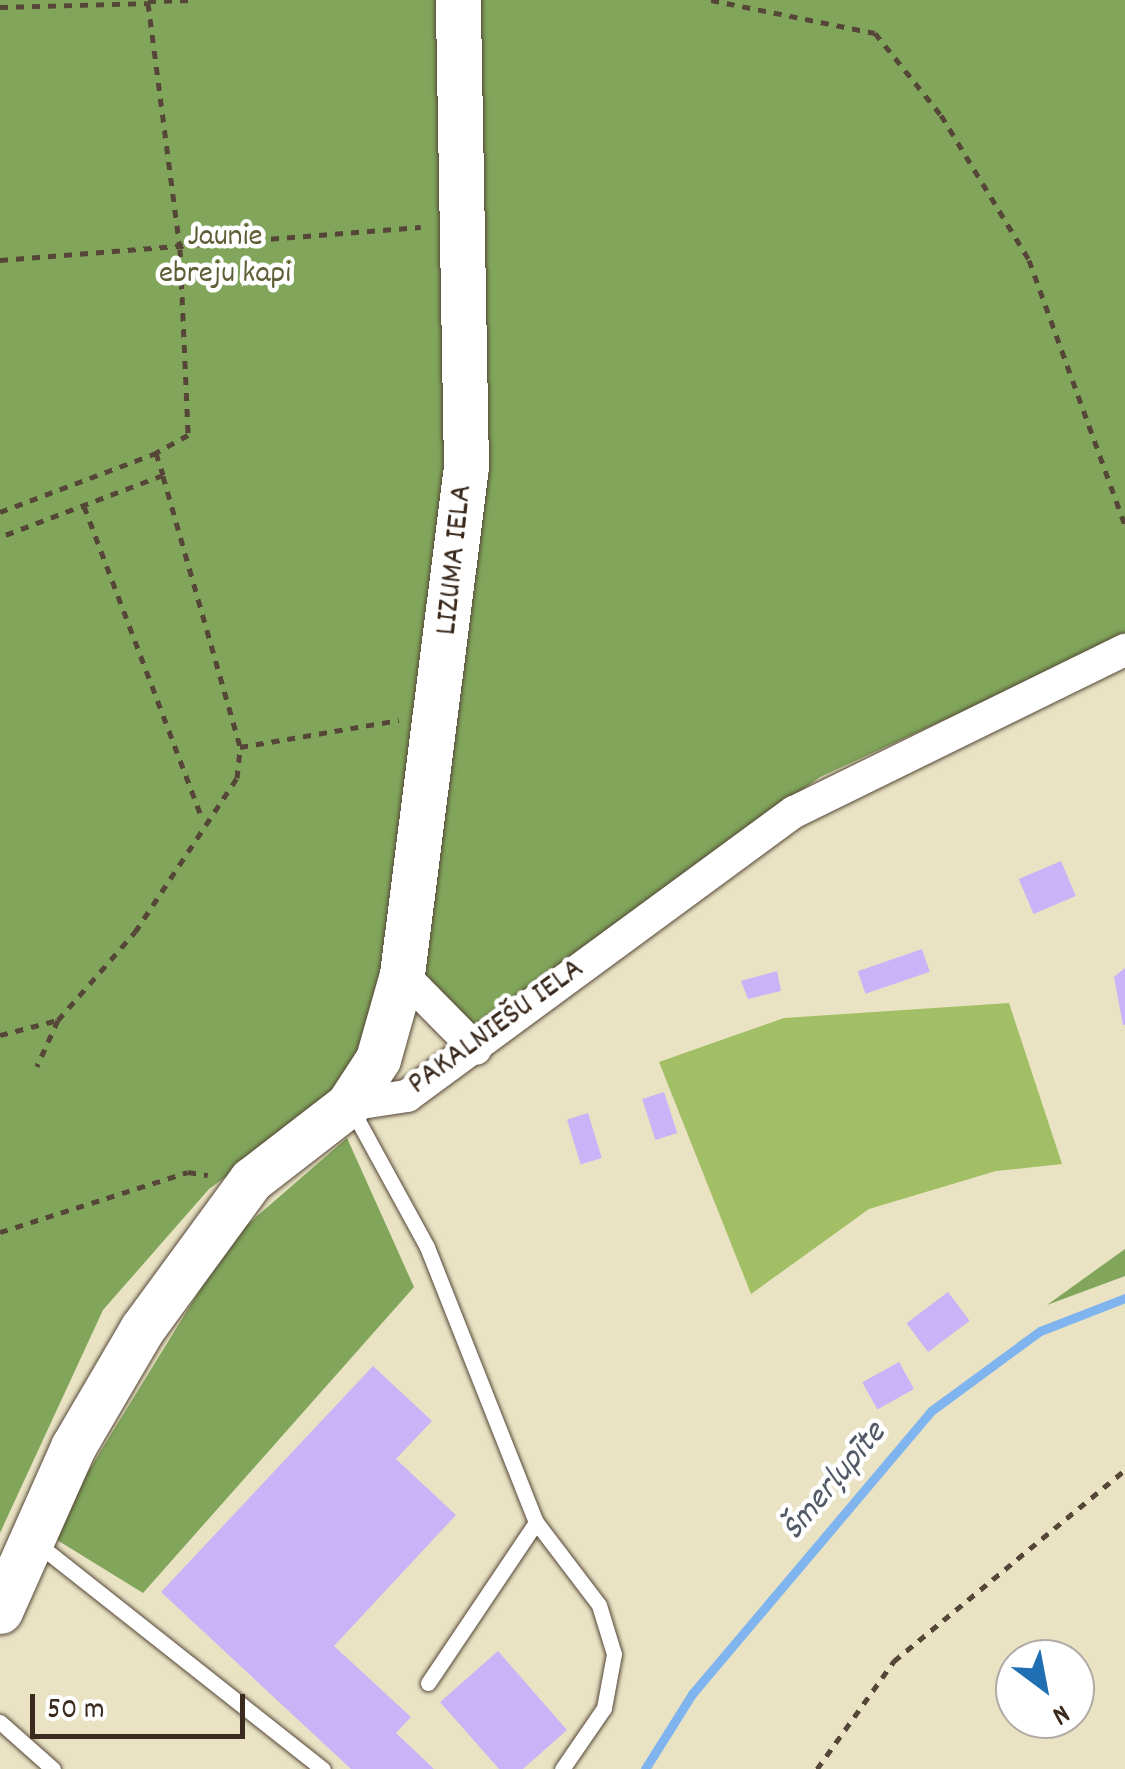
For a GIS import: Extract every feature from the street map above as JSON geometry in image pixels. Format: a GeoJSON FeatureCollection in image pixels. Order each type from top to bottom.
{"type":"FeatureCollection","features":[{"type":"Feature","properties":{"kind":"street","name":"LIZUMA IELA"},"geometry":{"type":"LineString","coordinates":[[348,1104],[378,1059],[402,974],[437,722],[470,346],[458,0]]}},
{"type":"Feature","properties":{"kind":"street","name":"PAKALNIEŠU IELA"},"geometry":{"type":"LineString","coordinates":[[348,1104],[407,1096],[794,812],[1125,650]]}},
{"type":"Feature","properties":{"kind":"street"},"geometry":{"type":"LineString","coordinates":[[402,974],[476,1049]]}},
{"type":"Feature","properties":{"kind":"street"},"geometry":{"type":"LineString","coordinates":[[0,1611],[31,1539],[142,1329],[251,1180],[348,1104]]}},
{"type":"Feature","properties":{"kind":"lane"},"geometry":{"type":"LineString","coordinates":[[348,1104],[381,1148],[427,1248],[536,1522],[600,1605],[614,1654],[604,1708],[562,1769]]}},
{"type":"Feature","properties":{"kind":"lane"},"geometry":{"type":"LineString","coordinates":[[428,1683],[536,1522]]}},
{"type":"Feature","properties":{"kind":"lane"},"geometry":{"type":"LineString","coordinates":[[31,1539],[323,1769]]}},
{"type":"Feature","properties":{"kind":"lane"},"geometry":{"type":"LineString","coordinates":[[0,1722],[54,1769]]}},
{"type":"Feature","properties":{"kind":"path"},"geometry":{"type":"LineString","coordinates":[[0,8],[194,0]]}},
{"type":"Feature","properties":{"kind":"path"},"geometry":{"type":"LineString","coordinates":[[711,0],[875,33],[941,115],[1029,260],[1125,526]]}},
{"type":"Feature","properties":{"kind":"path"},"geometry":{"type":"LineString","coordinates":[[0,512],[156,453],[188,435],[180,249],[148,1]]}},
{"type":"Feature","properties":{"kind":"path"},"geometry":{"type":"LineString","coordinates":[[0,260],[180,249],[420,227]]}},
{"type":"Feature","properties":{"kind":"path"},"geometry":{"type":"LineString","coordinates":[[37,1066],[58,1020],[136,932],[202,819],[237,778],[240,748],[156,453]]}},
{"type":"Feature","properties":{"kind":"path"},"geometry":{"type":"LineString","coordinates":[[0,537],[163,475]]}},
{"type":"Feature","properties":{"kind":"path"},"geometry":{"type":"LineString","coordinates":[[84,506],[202,819]]}},
{"type":"Feature","properties":{"kind":"path"},"geometry":{"type":"LineString","coordinates":[[240,748],[437,722]]}},
{"type":"Feature","properties":{"kind":"path"},"geometry":{"type":"LineString","coordinates":[[0,1035],[58,1020]]}},
{"type":"Feature","properties":{"kind":"path"},"geometry":{"type":"LineString","coordinates":[[0,1232],[188,1172],[251,1180]]}},
{"type":"Feature","properties":{"kind":"path"},"geometry":{"type":"LineString","coordinates":[[818,1769],[894,1661],[1125,1470]]}},
{"type":"Feature","properties":{"kind":"green space","name":"Jaunie ebreju kapi"},"geometry":{"type":"Polygon","coordinates":[[[0,0],[1125,0],[1125,637],[820,777],[470,1030],[420,979],[380,1003],[340,1094],[209,1189],[103,1310],[0,1533],[0,0]]]}},
{"type":"Feature","properties":{"kind":"green space"},"geometry":{"type":"Polygon","coordinates":[[[1009,1003],[1062,1164],[996,1171],[869,1209],[751,1294],[659,1062],[784,1018],[1009,1003]]]}},
{"type":"Feature","properties":{"kind":"green space"},"geometry":{"type":"Polygon","coordinates":[[[347,1138],[414,1287],[143,1593],[49,1535],[232,1238],[347,1138]]]}},
{"type":"Feature","properties":{"kind":"green space"},"geometry":{"type":"Polygon","coordinates":[[[1125,1249],[1125,1276],[1047,1305],[1125,1249]]]}},
{"type":"Feature","properties":{"kind":"building"},"geometry":{"type":"Polygon","coordinates":[[[1061,861],[1076,896],[1034,914],[1019,879],[1061,861]]]}},
{"type":"Feature","properties":{"kind":"building"},"geometry":{"type":"Polygon","coordinates":[[[922,949],[930,972],[866,994],[858,971],[922,949]]]}},
{"type":"Feature","properties":{"kind":"building"},"geometry":{"type":"Polygon","coordinates":[[[1125,968],[1125,1025],[1123,1025],[1114,977],[1125,968]]]}},
{"type":"Feature","properties":{"kind":"building"},"geometry":{"type":"Polygon","coordinates":[[[777,971],[781,991],[748,999],[741,981],[777,971]]]}},
{"type":"Feature","properties":{"kind":"building"},"geometry":{"type":"Polygon","coordinates":[[[664,1092],[677,1133],[655,1140],[642,1099],[664,1092]]]}},
{"type":"Feature","properties":{"kind":"building"},"geometry":{"type":"Polygon","coordinates":[[[588,1113],[602,1158],[581,1164],[567,1119],[588,1113]]]}},
{"type":"Feature","properties":{"kind":"building"},"geometry":{"type":"Polygon","coordinates":[[[948,1292],[970,1321],[928,1352],[906,1323],[948,1292]]]}},
{"type":"Feature","properties":{"kind":"building"},"geometry":{"type":"Polygon","coordinates":[[[899,1362],[914,1389],[877,1409],[862,1382],[899,1362]]]}},
{"type":"Feature","properties":{"kind":"building"},"geometry":{"type":"Polygon","coordinates":[[[373,1366],[432,1421],[396,1459],[456,1515],[334,1646],[411,1717],[396,1733],[434,1769],[351,1769],[161,1592],[373,1366]]]}},
{"type":"Feature","properties":{"kind":"building"},"geometry":{"type":"Polygon","coordinates":[[[498,1651],[567,1730],[523,1769],[499,1769],[440,1702],[498,1651]]]}},
{"type":"Feature","properties":{"kind":"waterway","name":"Šmerļupīte"},"geometry":{"type":"LineString","coordinates":[[645,1769],[692,1694],[931,1411],[1040,1331],[1125,1298]]}}]}
